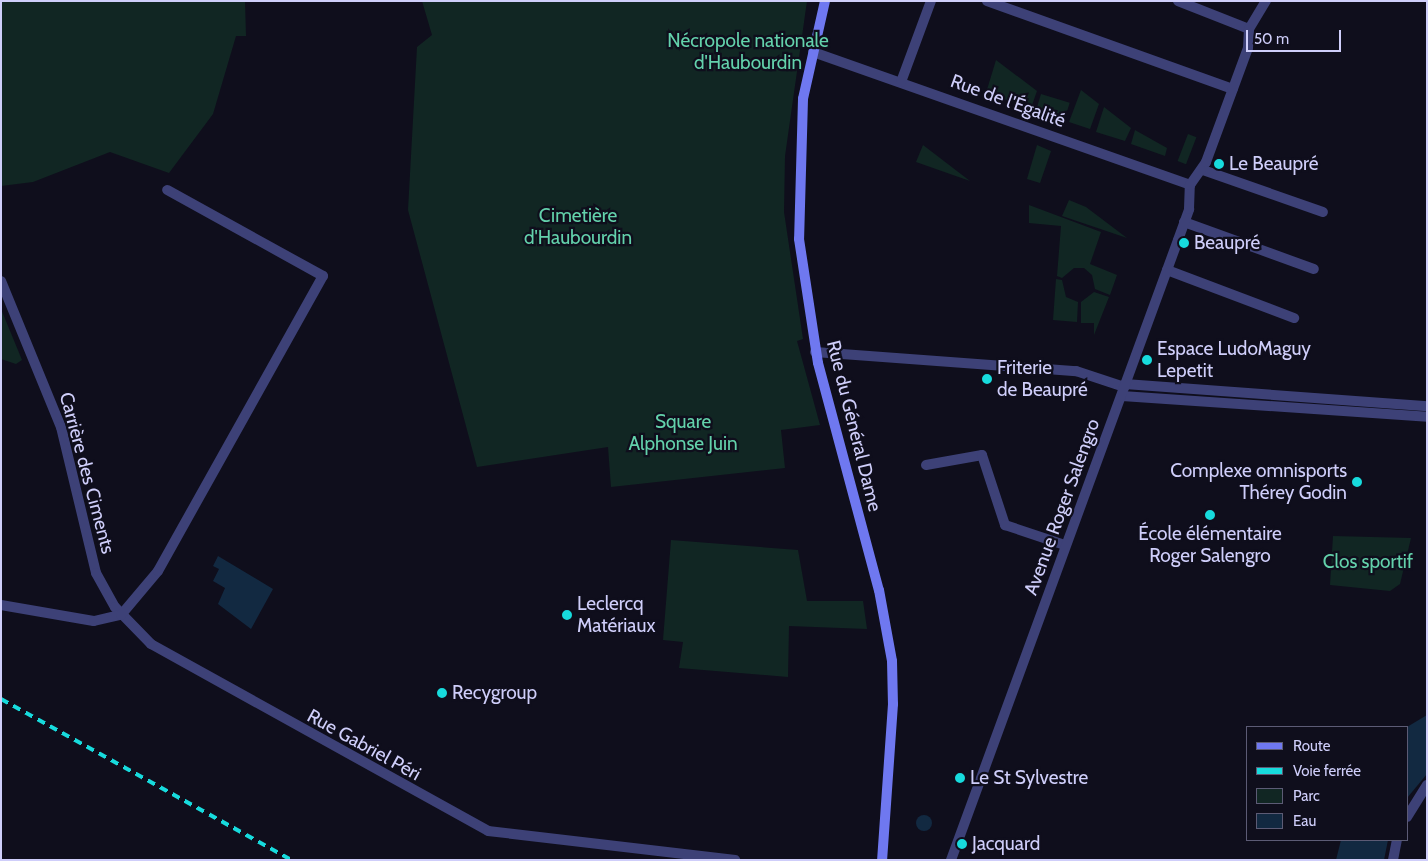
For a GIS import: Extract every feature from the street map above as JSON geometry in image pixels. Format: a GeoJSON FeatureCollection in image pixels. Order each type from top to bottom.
{"type":"FeatureCollection","features":[{"type":"Feature","properties":{"kind":"street","name":"Rue du Général Dame"},"geometry":{"type":"LineString","coordinates":[[825,1],[802,108],[799,239],[816,352],[878,590],[892,661],[893,704],[882,860]]}},
{"type":"Feature","properties":{"kind":"street"},"geometry":{"type":"LineString","coordinates":[[901,82],[931,1]]}},
{"type":"Feature","properties":{"kind":"street"},"geometry":{"type":"LineString","coordinates":[[987,1],[1233,89]]}},
{"type":"Feature","properties":{"kind":"street"},"geometry":{"type":"LineString","coordinates":[[1178,1],[1249,29]]}},
{"type":"Feature","properties":{"kind":"street"},"geometry":{"type":"LineString","coordinates":[[1190,185],[1203,170],[1248,48],[1249,29],[1266,1]]}},
{"type":"Feature","properties":{"kind":"street","name":"Rue de l'Égalité"},"geometry":{"type":"LineString","coordinates":[[813,52],[1190,185]]}},
{"type":"Feature","properties":{"kind":"street"},"geometry":{"type":"LineString","coordinates":[[1203,170],[1323,212]]}},
{"type":"Feature","properties":{"kind":"street","name":"Avenue Roger Salengro"},"geometry":{"type":"LineString","coordinates":[[950,860],[1167,270],[1184,222],[1190,185]]}},
{"type":"Feature","properties":{"kind":"street"},"geometry":{"type":"LineString","coordinates":[[1,605],[94,620],[122,615],[158,571],[323,276],[167,190]]}},
{"type":"Feature","properties":{"kind":"street"},"geometry":{"type":"LineString","coordinates":[[1184,222],[1314,269]]}},
{"type":"Feature","properties":{"kind":"street"},"geometry":{"type":"LineString","coordinates":[[1167,270],[1294,318]]}},
{"type":"Feature","properties":{"kind":"street","name":"Carrière des Ciments"},"geometry":{"type":"LineString","coordinates":[[1,281],[61,427],[93,565],[122,615]]}},
{"type":"Feature","properties":{"kind":"street"},"geometry":{"type":"LineString","coordinates":[[816,352],[1076,371],[1124,389],[1427,417]]}},
{"type":"Feature","properties":{"kind":"street"},"geometry":{"type":"LineString","coordinates":[[1124,389],[1427,406]]}},
{"type":"Feature","properties":{"kind":"street"},"geometry":{"type":"LineString","coordinates":[[926,465],[982,454],[1005,525],[1065,546]]}},
{"type":"Feature","properties":{"kind":"street","name":"Rue Gabriel Péri"},"geometry":{"type":"LineString","coordinates":[[122,615],[141,636],[183,666],[480,828],[735,860]]}},
{"type":"Feature","properties":{"kind":"street"},"geometry":{"type":"LineString","coordinates":[[1408,815],[1427,785]]}},
{"type":"Feature","properties":{"kind":"street"},"geometry":{"type":"LineString","coordinates":[[1393,860],[1396,841]]}},
{"type":"Feature","properties":{"kind":"green space"},"geometry":{"type":"Polygon","coordinates":[[[1,1],[245,1],[246,36],[236,36],[213,114],[169,173],[110,152],[33,182],[1,186],[1,1]]]}},
{"type":"Feature","properties":{"kind":"green space","name":"Cimetière d'Haubourdin"},"geometry":{"type":"Polygon","coordinates":[[[422,1],[807,1],[785,156],[784,212],[803,339],[797,341],[820,425],[781,430],[785,468],[611,487],[608,447],[477,467],[408,210],[417,47],[432,35],[422,1]]]}},
{"type":"Feature","properties":{"kind":"green space"},"geometry":{"type":"Polygon","coordinates":[[[996,60],[1037,91],[1031,108],[986,93],[996,60]]]}},
{"type":"Feature","properties":{"kind":"green space"},"geometry":{"type":"Polygon","coordinates":[[[1081,90],[1099,104],[1090,129],[1069,122],[1081,90]]]}},
{"type":"Feature","properties":{"kind":"green space"},"geometry":{"type":"Polygon","coordinates":[[[1041,94],[1070,103],[1065,118],[1036,109],[1041,94]]]}},
{"type":"Feature","properties":{"kind":"green space"},"geometry":{"type":"Polygon","coordinates":[[[1104,107],[1131,128],[1125,141],[1096,132],[1104,107]]]}},
{"type":"Feature","properties":{"kind":"green space"},"geometry":{"type":"Polygon","coordinates":[[[1135,130],[1167,148],[1165,156],[1131,144],[1135,130]]]}},
{"type":"Feature","properties":{"kind":"green space"},"geometry":{"type":"Polygon","coordinates":[[[1188,134],[1196,137],[1186,164],[1178,161],[1188,134]]]}},
{"type":"Feature","properties":{"kind":"green space"},"geometry":{"type":"Polygon","coordinates":[[[923,145],[970,181],[916,162],[923,145]]]}},
{"type":"Feature","properties":{"kind":"green space"},"geometry":{"type":"Polygon","coordinates":[[[1037,145],[1051,151],[1040,183],[1027,179],[1037,145]]]}},
{"type":"Feature","properties":{"kind":"green space"},"geometry":{"type":"Polygon","coordinates":[[[1069,200],[1086,207],[1127,238],[1062,216],[1069,200]]]}},
{"type":"Feature","properties":{"kind":"green space"},"geometry":{"type":"Polygon","coordinates":[[[1029,205],[1101,232],[1090,264],[1117,275],[1110,295],[1095,289],[1092,275],[1084,268],[1074,268],[1062,278],[1057,276],[1061,226],[1029,223],[1029,205]]]}},
{"type":"Feature","properties":{"kind":"green space"},"geometry":{"type":"Polygon","coordinates":[[[1056,279],[1062,280],[1066,297],[1078,302],[1077,322],[1053,320],[1056,279]]]}},
{"type":"Feature","properties":{"kind":"green space"},"geometry":{"type":"Polygon","coordinates":[[[1094,292],[1109,297],[1094,335],[1094,323],[1081,323],[1081,302],[1094,292]]]}},
{"type":"Feature","properties":{"kind":"green space"},"geometry":{"type":"Polygon","coordinates":[[[1,309],[22,360],[16,364],[1,359],[1,309]]]}},
{"type":"Feature","properties":{"kind":"green space","name":"Clos sportif"},"geometry":{"type":"Polygon","coordinates":[[[1333,536],[1411,538],[1400,584],[1390,591],[1330,585],[1333,536]]]}},
{"type":"Feature","properties":{"kind":"green space"},"geometry":{"type":"Polygon","coordinates":[[[671,540],[798,550],[807,601],[863,601],[867,629],[789,626],[788,677],[679,668],[683,642],[663,640],[671,540]]]}},
{"type":"Feature","properties":{"kind":"water"},"geometry":{"type":"Polygon","coordinates":[[[218,556],[273,589],[251,629],[218,604],[225,588],[213,581],[219,569],[213,566],[218,556]]]}},
{"type":"Feature","properties":{"kind":"water"},"geometry":{"type":"Polygon","coordinates":[[[1427,715],[1427,774],[1408,797],[1408,726],[1427,715]]]}},
{"type":"Feature","properties":{"kind":"water"},"geometry":{"type":"Polygon","coordinates":[[[924,815],[932,823],[924,831],[916,823],[924,815]]]}},
{"type":"Feature","properties":{"kind":"water"},"geometry":{"type":"Polygon","coordinates":[[[1341,841],[1388,841],[1384,860],[1336,860],[1341,841]]]}},
{"type":"Feature","properties":{"kind":"railway"},"geometry":{"type":"LineString","coordinates":[[1,699],[292,860]]}},
{"type":"Feature","properties":{"kind":"place","name":"Le Beaupré"},"geometry":{"type":"Point","coordinates":[1219,164]}},
{"type":"Feature","properties":{"kind":"place","name":"Beaupré"},"geometry":{"type":"Point","coordinates":[1184,243]}},
{"type":"Feature","properties":{"kind":"place","name":"Espace LudoMaguy Lepetit"},"geometry":{"type":"Point","coordinates":[1147,360]}},
{"type":"Feature","properties":{"kind":"place","name":"Friterie de Beaupré"},"geometry":{"type":"Point","coordinates":[987,379]}},
{"type":"Feature","properties":{"kind":"place","name":"Complexe omnisports Thérey Godin"},"geometry":{"type":"Point","coordinates":[1357,482]}},
{"type":"Feature","properties":{"kind":"place","name":"École élémentaire Roger Salengro"},"geometry":{"type":"Point","coordinates":[1210,515]}},
{"type":"Feature","properties":{"kind":"place","name":"Leclercq Matériaux"},"geometry":{"type":"Point","coordinates":[567,615]}},
{"type":"Feature","properties":{"kind":"place","name":"Recygroup"},"geometry":{"type":"Point","coordinates":[442,693]}},
{"type":"Feature","properties":{"kind":"place","name":"Le St Sylvestre"},"geometry":{"type":"Point","coordinates":[960,778]}},
{"type":"Feature","properties":{"kind":"place","name":"Jacquard"},"geometry":{"type":"Point","coordinates":[962,844]}},
{"type":"Feature","properties":{"kind":"park label","name":"Nécropole nationale d'Haubourdin"},"geometry":{"type":"Point","coordinates":[748,52]}},
{"type":"Feature","properties":{"kind":"park label","name":"Square Alphonse Juin"},"geometry":{"type":"Point","coordinates":[683,433]}}]}
